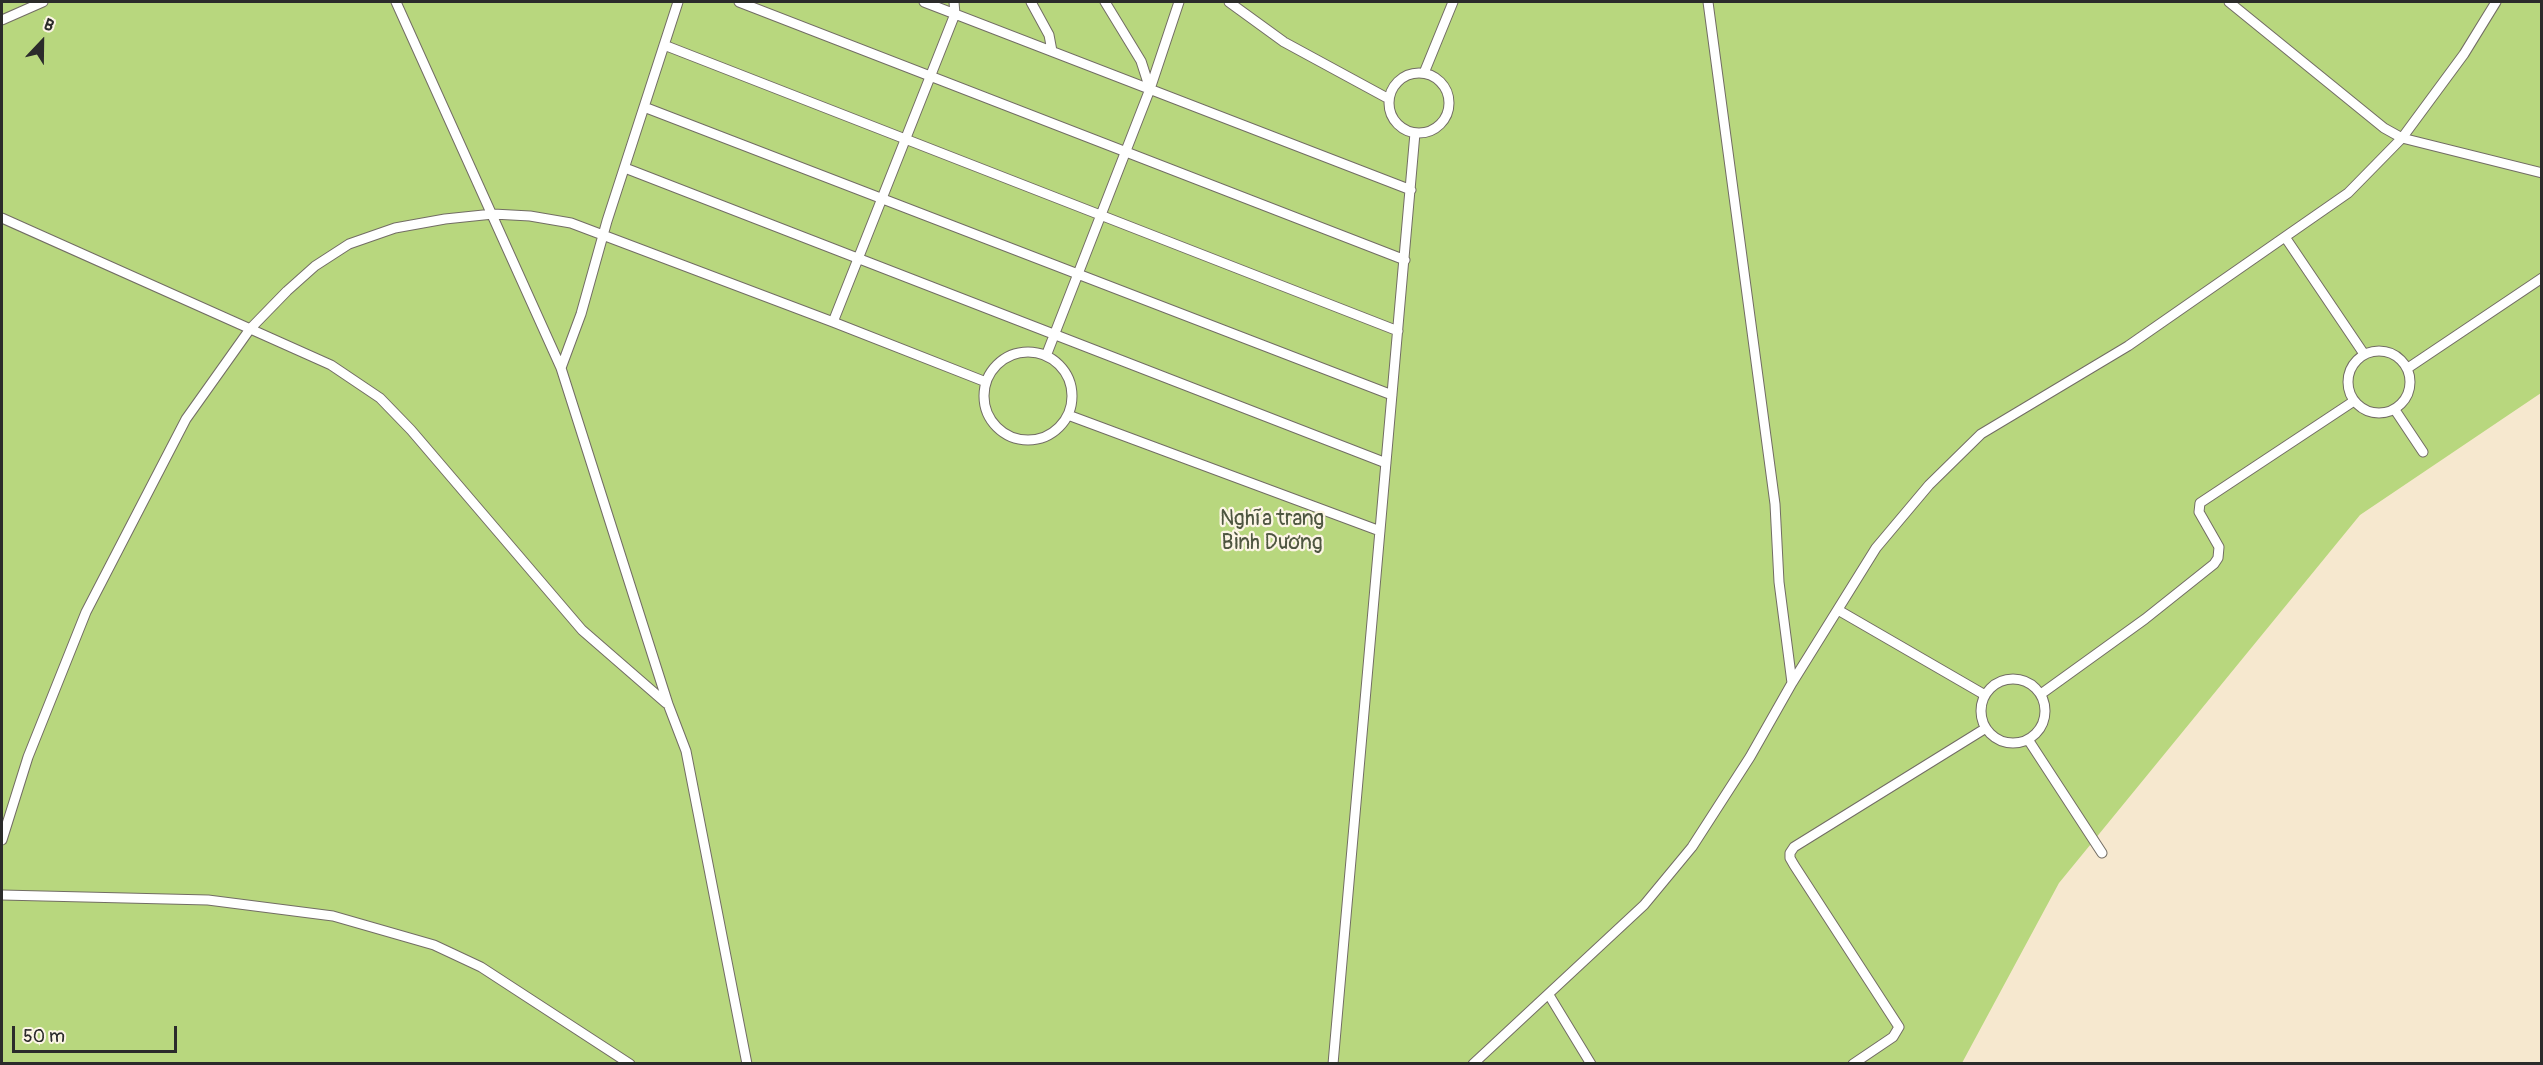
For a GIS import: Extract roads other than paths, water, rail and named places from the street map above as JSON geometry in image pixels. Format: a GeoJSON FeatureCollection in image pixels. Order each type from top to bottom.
{"type":"FeatureCollection","features":[{"type":"Feature","properties":{"kind":"lane"},"geometry":{"type":"LineString","coordinates":[[2,20],[43,2]]}},
{"type":"Feature","properties":{"kind":"lane"},"geometry":{"type":"LineString","coordinates":[[396,2],[561,368],[668,704],[686,751],[747,1064]]}},
{"type":"Feature","properties":{"kind":"lane"},"geometry":{"type":"LineString","coordinates":[[561,368],[581,314],[678,2]]}},
{"type":"Feature","properties":{"kind":"lane"},"geometry":{"type":"LineString","coordinates":[[739,2],[1405,260]]}},
{"type":"Feature","properties":{"kind":"lane"},"geometry":{"type":"LineString","coordinates":[[924,2],[1411,190]]}},
{"type":"Feature","properties":{"kind":"lane"},"geometry":{"type":"LineString","coordinates":[[833,322],[955,14],[954,2]]}},
{"type":"Feature","properties":{"kind":"lane"},"geometry":{"type":"LineString","coordinates":[[1031,2],[1049,35],[1052,51]]}},
{"type":"Feature","properties":{"kind":"lane"},"geometry":{"type":"LineString","coordinates":[[1105,2],[1141,61],[1150,89]]}},
{"type":"Feature","properties":{"kind":"lane"},"geometry":{"type":"LineString","coordinates":[[1046,356],[1150,89],[1179,2]]}},
{"type":"Feature","properties":{"kind":"lane"},"geometry":{"type":"LineString","coordinates":[[1229,2],[1284,42],[1389,99]]}},
{"type":"Feature","properties":{"kind":"lane"},"geometry":{"type":"LineString","coordinates":[[1424,73],[1453,2]]}},
{"type":"Feature","properties":{"kind":"lane"},"geometry":{"type":"LineString","coordinates":[[1708,2],[1775,504],[1779,582],[1792,683]]}},
{"type":"Feature","properties":{"kind":"lane"},"geometry":{"type":"LineString","coordinates":[[2229,2],[2384,128],[2402,138],[2541,173]]}},
{"type":"Feature","properties":{"kind":"lane"},"geometry":{"type":"LineString","coordinates":[[1473,1064],[1644,905],[1692,847],[1750,758],[1792,683],[1876,548],[1929,485],[1981,434],[2128,346],[2348,193],[2402,138],[2464,54],[2496,2]]}},
{"type":"Feature","properties":{"kind":"lane"},"geometry":{"type":"LineString","coordinates":[[664,45],[1398,331]]}},
{"type":"Feature","properties":{"kind":"lane"},"geometry":{"type":"LineString","coordinates":[[1415,73],[1424,73],[1441,82],[1449,100],[1448,110],[1438,126],[1430,131],[1415,133],[1401,127],[1394,120],[1389,111],[1389,99],[1393,86],[1399,79],[1415,73]]}},
{"type":"Feature","properties":{"kind":"lane"},"geometry":{"type":"LineString","coordinates":[[644,107],[1392,395]]}},
{"type":"Feature","properties":{"kind":"lane"},"geometry":{"type":"LineString","coordinates":[[1333,1064],[1415,133]]}},
{"type":"Feature","properties":{"kind":"lane"},"geometry":{"type":"LineString","coordinates":[[625,168],[1386,463]]}},
{"type":"Feature","properties":{"kind":"lane"},"geometry":{"type":"LineString","coordinates":[[2,840],[28,757],[86,612],[186,419],[250,329],[301,279],[350,244],[395,228],[445,219],[493,214],[571,223],[986,382]]}},
{"type":"Feature","properties":{"kind":"lane"},"geometry":{"type":"LineString","coordinates":[[2,218],[331,365],[380,398],[411,430],[582,630],[668,704]]}},
{"type":"Feature","properties":{"kind":"lane"},"geometry":{"type":"LineString","coordinates":[[2285,237],[2364,354]]}},
{"type":"Feature","properties":{"kind":"lane"},"geometry":{"type":"LineString","coordinates":[[2408,368],[2541,278]]}},
{"type":"Feature","properties":{"kind":"lane"},"geometry":{"type":"LineString","coordinates":[[2372,351],[2390,352],[2404,362],[2408,368],[2410,389],[2402,405],[2395,410],[2377,414],[2360,407],[2349,393],[2348,375],[2351,367],[2364,354],[2372,351]]}},
{"type":"Feature","properties":{"kind":"lane"},"geometry":{"type":"LineString","coordinates":[[1031,352],[1046,356],[1062,368],[1068,379],[1072,397],[1068,415],[1060,426],[1050,434],[1038,439],[1025,440],[1012,437],[1000,430],[991,420],[984,395],[986,382],[999,363],[1009,357],[1031,352]]}},
{"type":"Feature","properties":{"kind":"lane"},"geometry":{"type":"LineString","coordinates":[[2041,694],[2145,619],[2214,564],[2218,558],[2219,547],[2199,512],[2200,503],[2354,401]]}},
{"type":"Feature","properties":{"kind":"lane"},"geometry":{"type":"LineString","coordinates":[[2395,410],[2423,452]]}},
{"type":"Feature","properties":{"kind":"lane"},"geometry":{"type":"LineString","coordinates":[[1068,415],[1380,531]]}},
{"type":"Feature","properties":{"kind":"lane"},"geometry":{"type":"LineString","coordinates":[[1838,610],[1985,695]]}},
{"type":"Feature","properties":{"kind":"lane"},"geometry":{"type":"LineString","coordinates":[[2016,678],[2035,686],[2041,694],[2046,714],[2044,723],[2029,741],[2011,743],[2001,741],[1986,728],[1982,719],[1981,705],[1985,695],[1996,683],[2016,678]]}},
{"type":"Feature","properties":{"kind":"lane"},"geometry":{"type":"LineString","coordinates":[[1853,1064],[1893,1037],[1899,1027],[1794,865],[1790,853],[1794,847],[1986,728]]}},
{"type":"Feature","properties":{"kind":"lane"},"geometry":{"type":"LineString","coordinates":[[2029,741],[2102,853]]}},
{"type":"Feature","properties":{"kind":"lane"},"geometry":{"type":"LineString","coordinates":[[2,895],[208,900],[333,916],[434,945],[481,967],[630,1064]]}},
{"type":"Feature","properties":{"kind":"lane"},"geometry":{"type":"LineString","coordinates":[[1549,995],[1591,1064]]}},
{"type":"Feature","properties":{"kind":"park label","name":"Nghĩa trang Bình Dương"},"geometry":{"type":"Point","coordinates":[1272,532]}}]}
